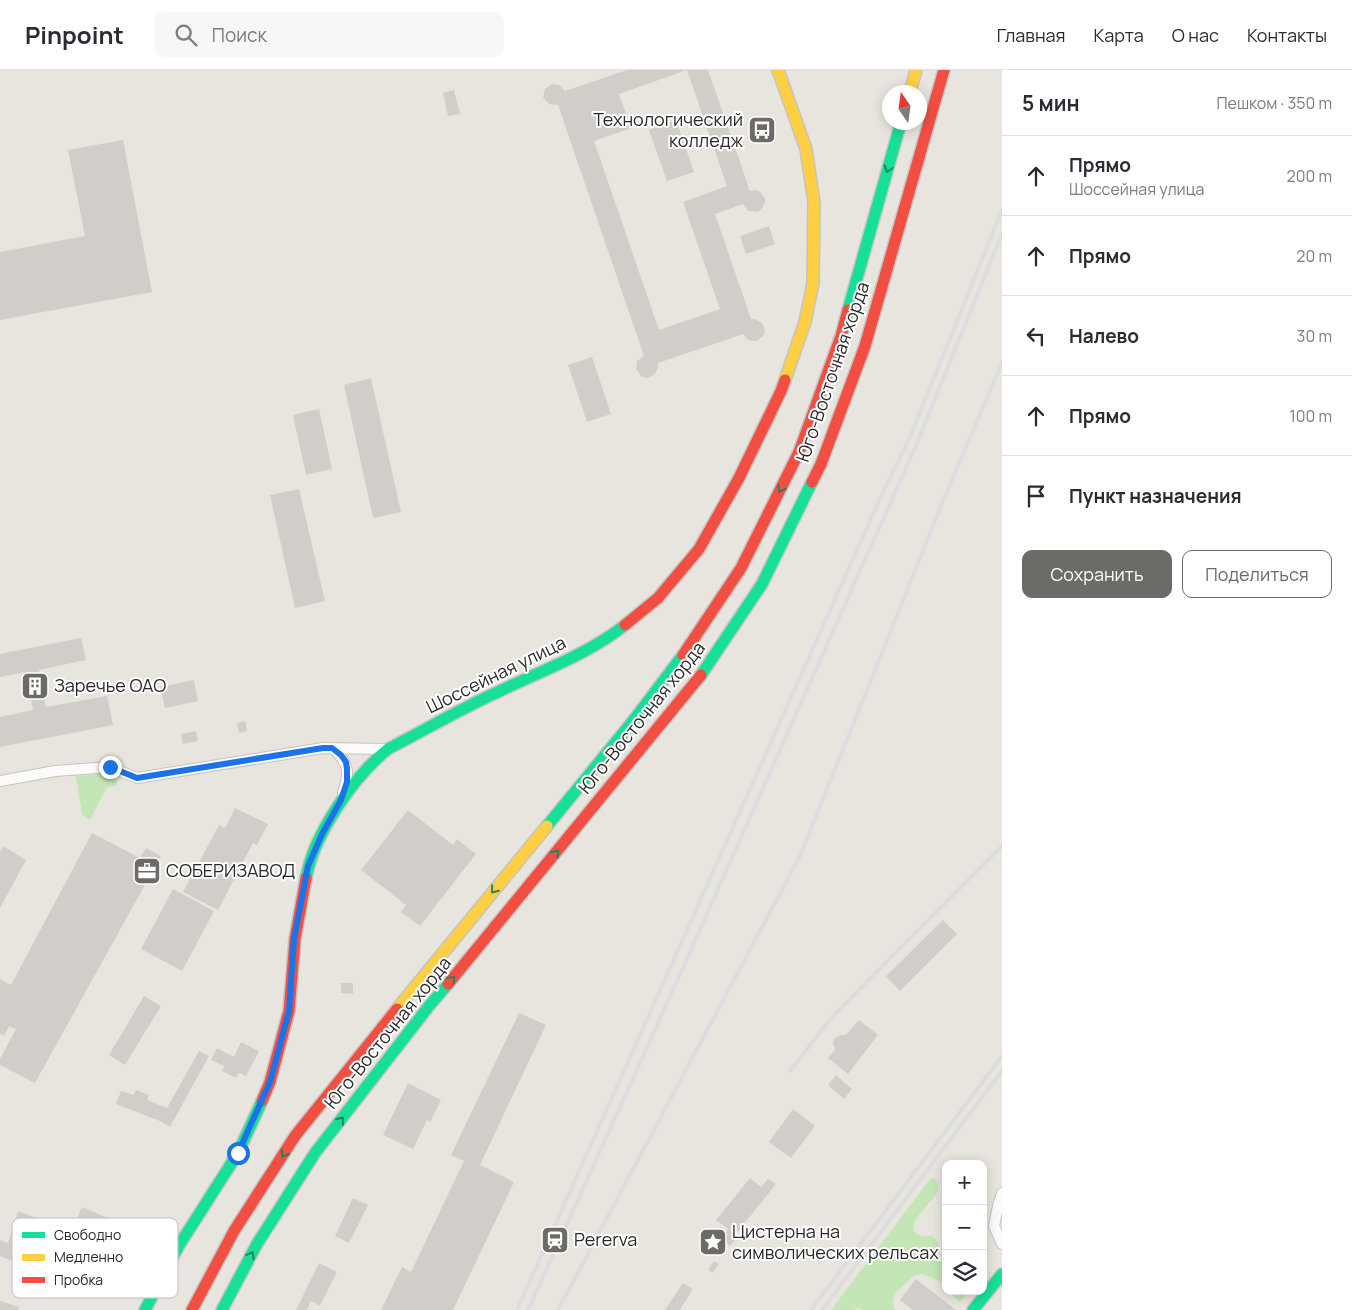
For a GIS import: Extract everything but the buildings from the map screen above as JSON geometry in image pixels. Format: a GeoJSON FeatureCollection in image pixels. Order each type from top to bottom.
{"type":"FeatureCollection","features":[{"type":"Feature","properties":{"kind":"main road","name":"Шоссейная улица"},"geometry":{"type":"LineString","coordinates":[[178,1247],[238,1153],[270,1082],[289,1011],[294,939],[308,866],[322,834],[341,800],[378,757],[388,749],[499,691],[559,665],[609,637],[658,598],[699,549],[739,478],[781,391],[805,322],[813,284],[814,202],[806,149],[778,70]]}},
{"type":"Feature","properties":{"kind":"main road"},"geometry":{"type":"LineString","coordinates":[[912,85],[916,70]]}},
{"type":"Feature","properties":{"kind":"main road","name":"Юго-Восточная хорда"},"geometry":{"type":"LineString","coordinates":[[223,1310],[257,1244],[315,1153],[429,1006],[707,667],[762,584],[821,464],[864,346],[944,70]]}},
{"type":"Feature","properties":{"kind":"main road","name":"Юго-Восточная хорда"},"geometry":{"type":"LineString","coordinates":[[192,1310],[234,1232],[295,1136],[633,721],[689,648],[741,568],[799,452],[840,336],[900,130]]}},
{"type":"Feature","properties":{"kind":"main road"},"geometry":{"type":"LineString","coordinates":[[973,1310],[1002,1274]]}},
{"type":"Feature","properties":{"kind":"main road","name":"Шоссейная улица"},"geometry":{"type":"LineString","coordinates":[[145,1310],[151,1298]]}},
{"type":"Feature","properties":{"kind":"street"},"geometry":{"type":"LineString","coordinates":[[0,781],[55,771],[110,767],[137,778],[323,748],[388,749]]}},
{"type":"Feature","properties":{"kind":"street"},"geometry":{"type":"LineString","coordinates":[[332,748],[346,762],[347,782],[341,800]]}},
{"type":"Feature","properties":{"kind":"street"},"geometry":{"type":"LineString","coordinates":[[1002,1194],[994,1226],[1002,1244]]}},
{"type":"Feature","properties":{"kind":"green space"},"geometry":{"type":"Polygon","coordinates":[[[105,774],[117,781],[117,786],[107,787],[90,820],[82,814],[76,776],[105,774]]]}},
{"type":"Feature","properties":{"kind":"green space"},"geometry":{"type":"Polygon","coordinates":[[[934,1178],[938,1184],[938,1190],[917,1217],[913,1228],[920,1236],[931,1235],[937,1241],[936,1259],[942,1262],[942,1284],[938,1280],[922,1274],[914,1276],[896,1292],[892,1301],[895,1310],[861,1310],[860,1308],[853,1310],[831,1310],[930,1179],[934,1178]]]}},
{"type":"Feature","properties":{"kind":"green space"},"geometry":{"type":"Polygon","coordinates":[[[952,1295],[965,1295],[960,1302],[952,1295]]]}},
{"type":"Feature","properties":{"kind":"railway"},"geometry":{"type":"LineString","coordinates":[[517,1310],[878,503],[910,437],[1002,210]]}},
{"type":"Feature","properties":{"kind":"railway"},"geometry":{"type":"LineString","coordinates":[[528,1310],[918,441],[1002,234]]}},
{"type":"Feature","properties":{"kind":"railway"},"geometry":{"type":"LineString","coordinates":[[558,1310],[801,854],[943,501],[1002,363]]}},
{"type":"Feature","properties":{"kind":"railway"},"geometry":{"type":"LineString","coordinates":[[790,1071],[832,1017],[1002,846]]}},
{"type":"Feature","properties":{"kind":"railway"},"geometry":{"type":"LineString","coordinates":[[811,1310],[1002,1056]]}},
{"type":"Feature","properties":{"kind":"railway"},"geometry":{"type":"LineString","coordinates":[[822,1310],[1002,1071]]}},
{"type":"Feature","properties":{"kind":"traffic: fast"},"geometry":{"type":"LineString","coordinates":[[848,310],[899,130]]}},
{"type":"Feature","properties":{"kind":"traffic: fast"},"geometry":{"type":"LineString","coordinates":[[701,675],[762,584],[812,482]]}},
{"type":"Feature","properties":{"kind":"traffic: fast"},"geometry":{"type":"LineString","coordinates":[[306,878],[317,843],[337,807],[362,774],[388,749],[516,683],[580,654],[625,625]]}},
{"type":"Feature","properties":{"kind":"traffic: fast"},"geometry":{"type":"LineString","coordinates":[[547,826],[633,721],[683,655]]}},
{"type":"Feature","properties":{"kind":"traffic: fast"},"geometry":{"type":"LineString","coordinates":[[222,1310],[257,1244],[315,1153],[448,984]]}},
{"type":"Feature","properties":{"kind":"traffic: fast"},"geometry":{"type":"LineString","coordinates":[[178,1247],[238,1153],[262,1101]]}},
{"type":"Feature","properties":{"kind":"traffic: fast"},"geometry":{"type":"LineString","coordinates":[[973,1310],[1002,1274]]}},
{"type":"Feature","properties":{"kind":"traffic: fast"},"geometry":{"type":"LineString","coordinates":[[145,1310],[151,1298]]}},
{"type":"Feature","properties":{"kind":"traffic: slow"},"geometry":{"type":"LineString","coordinates":[[778,70],[806,149],[814,202],[813,283],[805,322],[785,380]]}},
{"type":"Feature","properties":{"kind":"traffic: slow"},"geometry":{"type":"LineString","coordinates":[[912,85],[916,70]]}},
{"type":"Feature","properties":{"kind":"traffic: slow"},"geometry":{"type":"LineString","coordinates":[[397,1009],[547,826]]}},
{"type":"Feature","properties":{"kind":"traffic: jam"},"geometry":{"type":"LineString","coordinates":[[812,482],[821,464],[865,346],[944,70]]}},
{"type":"Feature","properties":{"kind":"traffic: jam"},"geometry":{"type":"LineString","coordinates":[[683,655],[741,568],[799,452],[841,336],[848,310]]}},
{"type":"Feature","properties":{"kind":"traffic: jam"},"geometry":{"type":"LineString","coordinates":[[625,625],[658,598],[699,549],[739,478],[785,380]]}},
{"type":"Feature","properties":{"kind":"traffic: jam"},"geometry":{"type":"LineString","coordinates":[[448,984],[701,675]]}},
{"type":"Feature","properties":{"kind":"traffic: jam"},"geometry":{"type":"LineString","coordinates":[[262,1101],[270,1082],[289,1011],[295,939],[306,878]]}},
{"type":"Feature","properties":{"kind":"traffic: jam"},"geometry":{"type":"LineString","coordinates":[[192,1310],[234,1231],[295,1136],[397,1009]]}},
{"type":"Feature","properties":{"kind":"place","name":"Технологический колледж"},"geometry":{"type":"Point","coordinates":[762,130]}},
{"type":"Feature","properties":{"kind":"place","name":"Заречье ОАО"},"geometry":{"type":"Point","coordinates":[35,686]}},
{"type":"Feature","properties":{"kind":"place","name":"СОБЕРИЗАВОД"},"geometry":{"type":"Point","coordinates":[147,871]}},
{"type":"Feature","properties":{"kind":"place","name":"Pererva"},"geometry":{"type":"Point","coordinates":[555,1240]}},
{"type":"Feature","properties":{"kind":"place","name":"Цистерна на символических рельсах"},"geometry":{"type":"Point","coordinates":[713,1242]}},
{"type":"Feature","properties":{"kind":"route"},"geometry":{"type":"LineString","coordinates":[[110,767],[137,778],[323,748],[332,748],[346,762],[347,782],[341,800],[322,834],[308,866],[294,939],[289,1011],[270,1082],[238,1153]]}}]}
